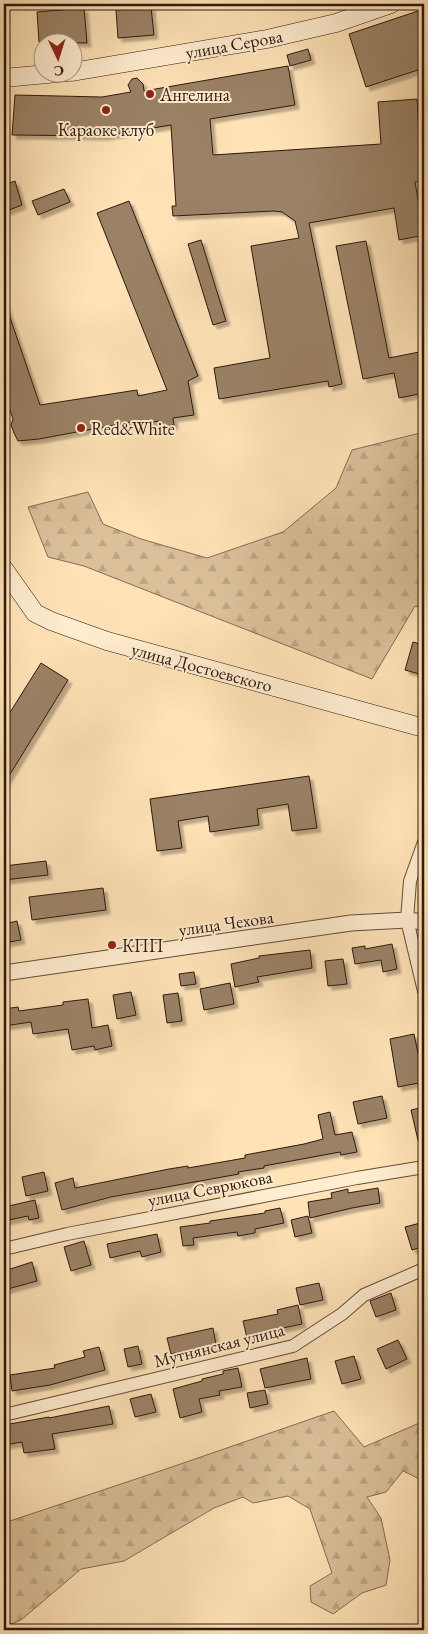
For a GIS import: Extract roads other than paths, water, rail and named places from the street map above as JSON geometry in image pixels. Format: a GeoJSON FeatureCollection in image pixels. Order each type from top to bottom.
{"type":"FeatureCollection","features":[{"type":"Feature","properties":{"kind":"main road","name":"улица Серова"},"geometry":{"type":"LineString","coordinates":[[82,70],[267,39],[336,23],[392,4]]}},
{"type":"Feature","properties":{"kind":"main road"},"geometry":{"type":"LineString","coordinates":[[4,78],[32,75]]}},
{"type":"Feature","properties":{"kind":"main road","name":"улица Достоевского"},"geometry":{"type":"LineString","coordinates":[[4,569],[35,613],[51,621],[107,641],[424,728]]}},
{"type":"Feature","properties":{"kind":"street"},"geometry":{"type":"LineString","coordinates":[[424,842],[410,881],[407,920],[424,991]]}},
{"type":"Feature","properties":{"kind":"street","name":"улица Чехова"},"geometry":{"type":"LineString","coordinates":[[4,973],[351,923],[407,920],[424,922]]}},
{"type":"Feature","properties":{"kind":"street","name":"улица Севрюкова"},"geometry":{"type":"LineString","coordinates":[[4,1248],[357,1178],[424,1167]]}},
{"type":"Feature","properties":{"kind":"street","name":"Мутнянская улица"},"geometry":{"type":"LineString","coordinates":[[4,1415],[293,1346],[342,1314],[364,1295],[424,1268]]}},
{"type":"Feature","properties":{"kind":"place","name":"Ангелина"},"geometry":{"type":"Point","coordinates":[150,94]}},
{"type":"Feature","properties":{"kind":"place","name":"Караоке клуб"},"geometry":{"type":"Point","coordinates":[106,110]}},
{"type":"Feature","properties":{"kind":"place","name":"Red&White"},"geometry":{"type":"Point","coordinates":[81,428]}},
{"type":"Feature","properties":{"kind":"place","name":"КПП"},"geometry":{"type":"Point","coordinates":[112,945]}}]}
